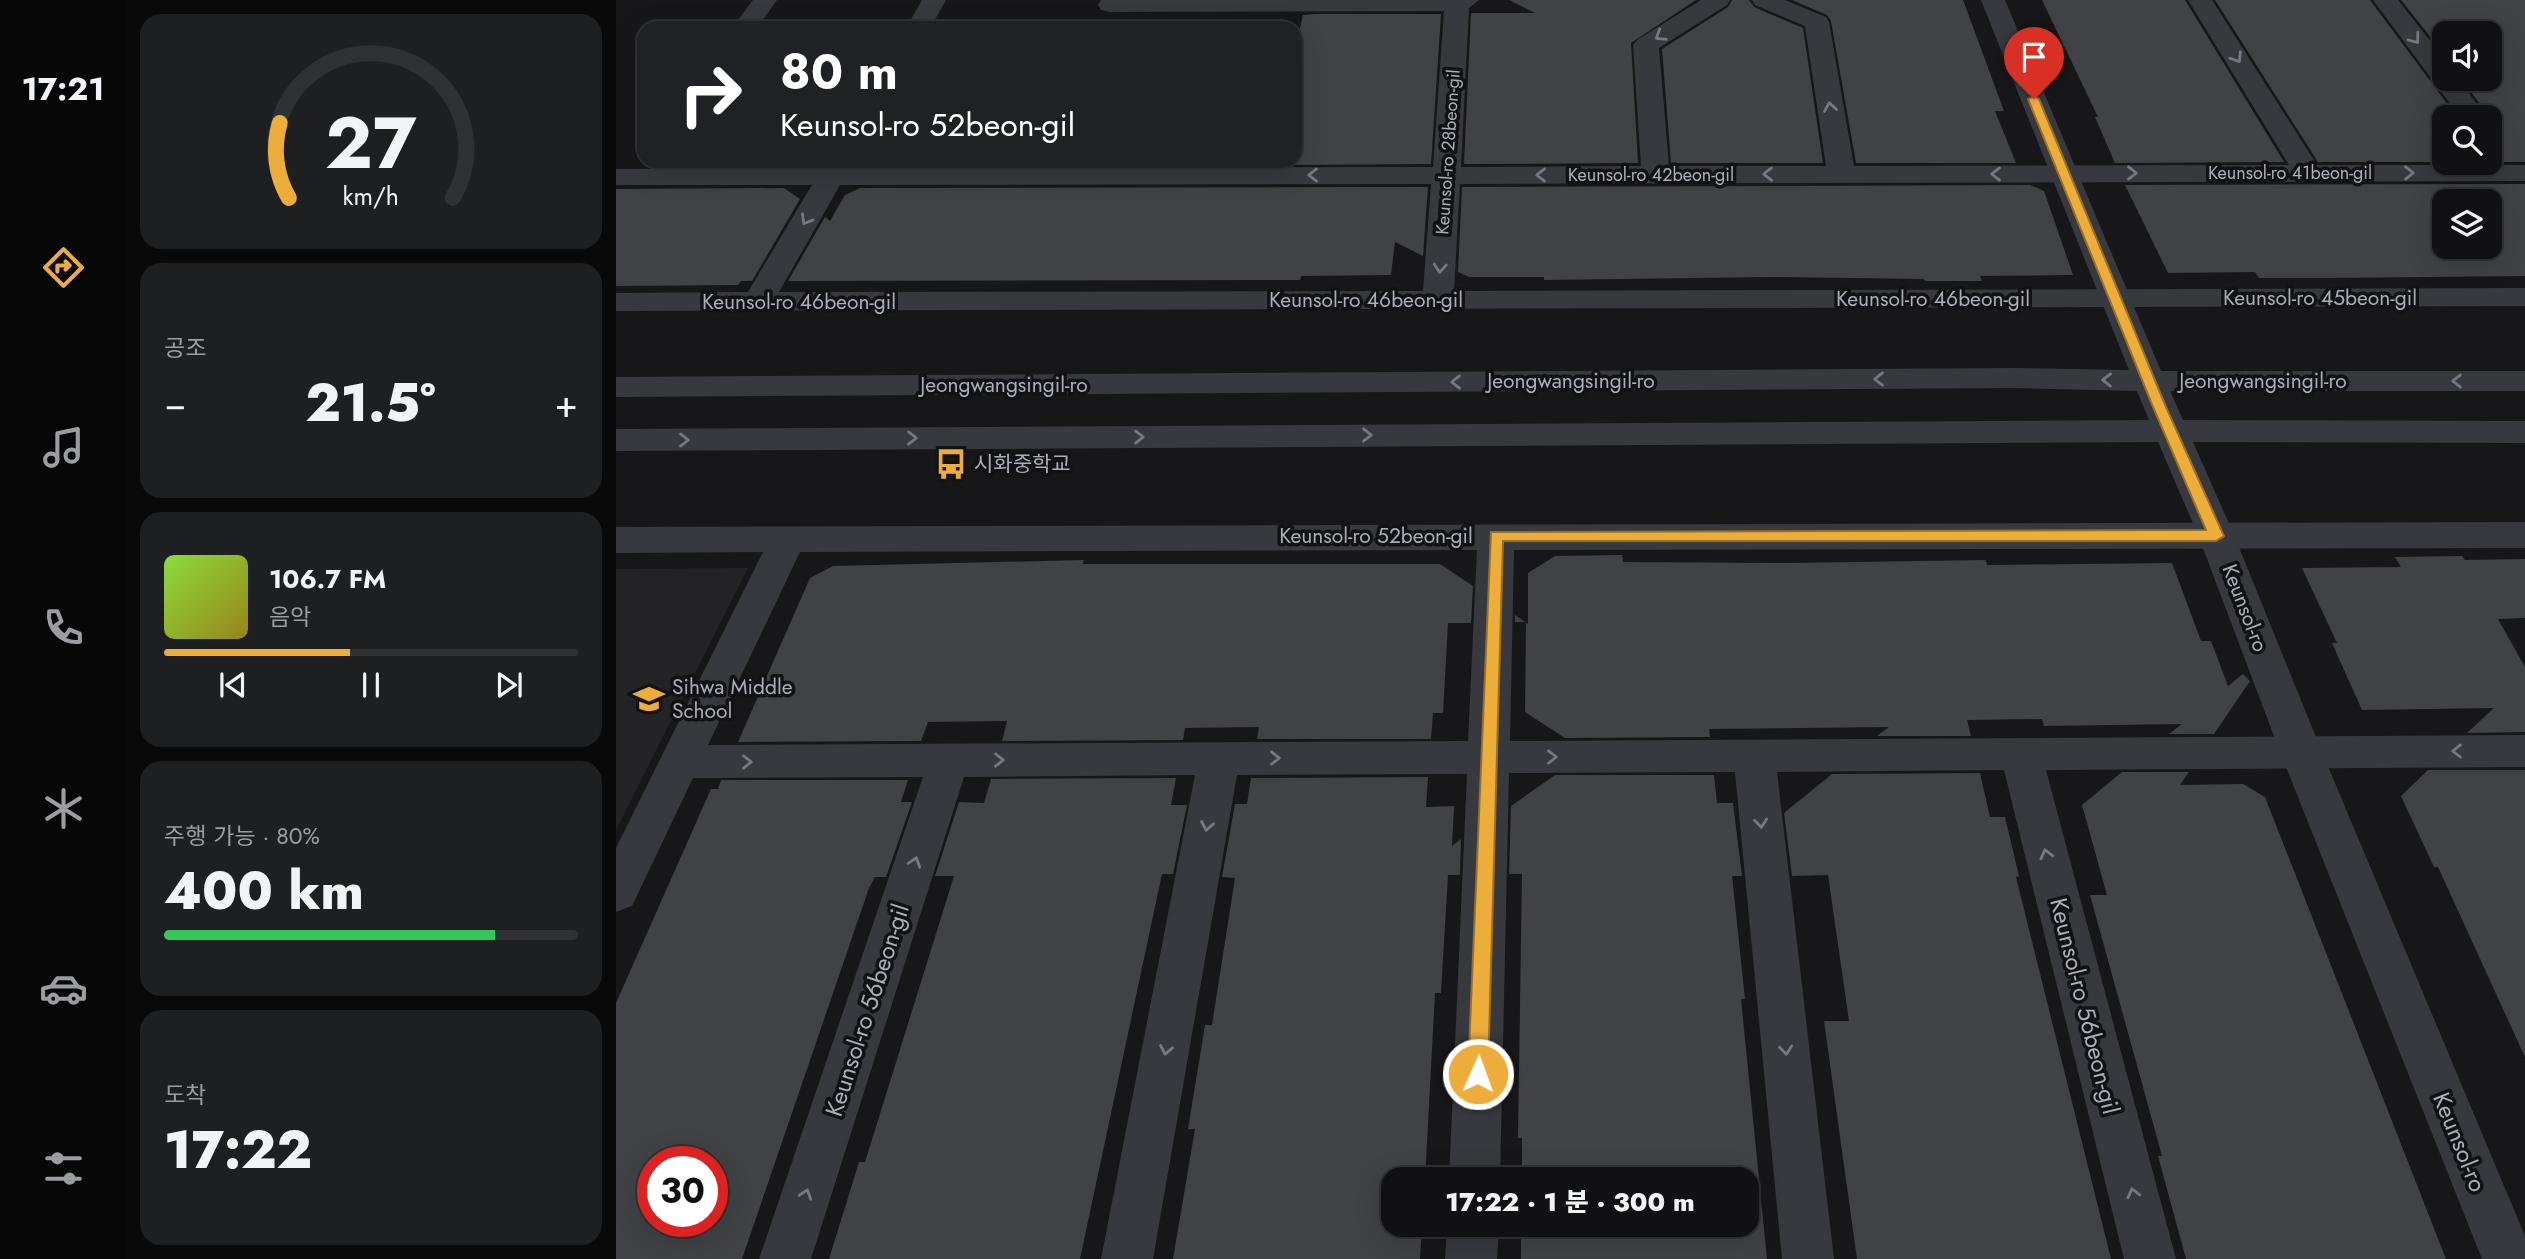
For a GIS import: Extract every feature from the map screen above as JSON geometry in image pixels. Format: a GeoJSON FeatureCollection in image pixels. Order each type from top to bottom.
{"type":"FeatureCollection","features":[{"type":"Feature","properties":{"kind":"street"},"geometry":{"type":"LineString","coordinates":[[749,21],[765,0]]}},
{"type":"Feature","properties":{"kind":"street"},"geometry":{"type":"LineString","coordinates":[[922,21],[934,0]]}},
{"type":"Feature","properties":{"kind":"street"},"geometry":{"type":"LineString","coordinates":[[1656,174],[1646,45],[1718,0]]}},
{"type":"Feature","properties":{"kind":"street"},"geometry":{"type":"LineString","coordinates":[[1764,0],[1818,22],[1841,174]]}},
{"type":"Feature","properties":{"kind":"street","name":"Keunsol-ro"},"geometry":{"type":"LineString","coordinates":[[1993,0],[2149,381],[2216,536],[2508,1259]]}},
{"type":"Feature","properties":{"kind":"street"},"geometry":{"type":"LineString","coordinates":[[2200,0],[2308,173]]}},
{"type":"Feature","properties":{"kind":"street"},"geometry":{"type":"LineString","coordinates":[[2385,0],[2432,62]]}},
{"type":"Feature","properties":{"kind":"street"},"geometry":{"type":"LineString","coordinates":[[1103,21],[1111,2]]}},
{"type":"Feature","properties":{"kind":"street","name":"Keunsol-ro 28beon-gil"},"geometry":{"type":"LineString","coordinates":[[1111,2],[1284,16],[1462,2],[1438,300]]}},
{"type":"Feature","properties":{"kind":"street"},"geometry":{"type":"LineString","coordinates":[[2454,91],[2465,105]]}},
{"type":"Feature","properties":{"kind":"street","name":"Keunsol-ro 41beon-gil"},"geometry":{"type":"LineString","coordinates":[[2502,152],[2521,173]]}},
{"type":"Feature","properties":{"kind":"street","name":"Keunsol-ro 42beon-gil"},"geometry":{"type":"LineString","coordinates":[[632,172],[1241,168],[1446,175],[2064,173]]}},
{"type":"Feature","properties":{"kind":"street"},"geometry":{"type":"LineString","coordinates":[[758,302],[836,169]]}},
{"type":"Feature","properties":{"kind":"street","name":"Keunsol-ro 41beon-gil"},"geometry":{"type":"LineString","coordinates":[[2064,173],[2521,173]]}},
{"type":"Feature","properties":{"kind":"street","name":"Keunsol-ro 45beon-gil"},"geometry":{"type":"LineString","coordinates":[[2115,299],[2525,297]]}},
{"type":"Feature","properties":{"kind":"street","name":"Keunsol-ro 46beon-gil"},"geometry":{"type":"LineString","coordinates":[[616,302],[2115,299]]}},
{"type":"Feature","properties":{"kind":"street","name":"Jeongwangsingil-ro"},"geometry":{"type":"LineString","coordinates":[[616,387],[2015,378],[2149,381],[2525,381]]}},
{"type":"Feature","properties":{"kind":"street"},"geometry":{"type":"LineString","coordinates":[[616,440],[2170,431],[2525,432]]}},
{"type":"Feature","properties":{"kind":"street","name":"Keunsol-ro 52beon-gil"},"geometry":{"type":"LineString","coordinates":[[616,540],[2525,535]]}},
{"type":"Feature","properties":{"kind":"street"},"geometry":{"type":"LineString","coordinates":[[1474,1167],[1496,536]]}},
{"type":"Feature","properties":{"kind":"street"},"geometry":{"type":"LineString","coordinates":[[616,893],[788,538]]}},
{"type":"Feature","properties":{"kind":"street"},"geometry":{"type":"LineString","coordinates":[[679,762],[2525,751]]}},
{"type":"Feature","properties":{"kind":"street","name":"Keunsol-ro 56beon-gil"},"geometry":{"type":"LineString","coordinates":[[2021,754],[2150,1259]]}},
{"type":"Feature","properties":{"kind":"street"},"geometry":{"type":"LineString","coordinates":[[1754,755],[1808,1259]]}},
{"type":"Feature","properties":{"kind":"street"},"geometry":{"type":"LineString","coordinates":[[1127,1259],[1219,759]]}},
{"type":"Feature","properties":{"kind":"street","name":"Keunsol-ro 56beon-gil"},"geometry":{"type":"LineString","coordinates":[[785,1259],[949,760]]}},
{"type":"Feature","properties":{"kind":"street"},"geometry":{"type":"LineString","coordinates":[[1471,1259],[1472,1237]]}},
{"type":"Feature","properties":{"kind":"shaded area","name":"Sihwa Middle School"},"geometry":{"type":"Polygon","coordinates":[[[748,568],[616,830],[616,569],[748,568]]]}},
{"type":"Feature","properties":{"kind":"building"},"geometry":{"type":"Polygon","coordinates":[[[1509,0],[1696,0],[1631,43],[1638,163],[1464,164],[1471,13],[1535,13],[1509,0]]]}},
{"type":"Feature","properties":{"kind":"building"},"geometry":{"type":"Polygon","coordinates":[[[1732,0],[1749,0],[1754,7],[1803,28],[1823,163],[1671,163],[1662,49],[1728,7],[1732,0]]]}},
{"type":"Feature","properties":{"kind":"building"},"geometry":{"type":"Polygon","coordinates":[[[1792,0],[1963,0],[2004,111],[1995,111],[2016,163],[1856,163],[1831,21],[1827,15],[1792,0]]]}},
{"type":"Feature","properties":{"kind":"building"},"geometry":{"type":"Polygon","coordinates":[[[2042,0],[2185,0],[2284,162],[2115,163],[2095,117],[2098,117],[2042,0]]]}},
{"type":"Feature","properties":{"kind":"building"},"geometry":{"type":"Polygon","coordinates":[[[2215,0],[2370,0],[2432,83],[2432,91],[2438,91],[2448,105],[2432,105],[2432,162],[2318,162],[2215,0]]]}},
{"type":"Feature","properties":{"kind":"building"},"geometry":{"type":"Polygon","coordinates":[[[2401,0],[2525,0],[2525,162],[2502,162],[2502,105],[2481,105],[2470,91],[2502,91],[2502,21],[2432,21],[2432,39],[2401,0]]]}},
{"type":"Feature","properties":{"kind":"building"},"geometry":{"type":"Polygon","coordinates":[[[1441,14],[1431,164],[1302,165],[1303,15],[1441,14]]]}},
{"type":"Feature","properties":{"kind":"building"},"geometry":{"type":"Polygon","coordinates":[[[2525,184],[2525,276],[2259,278],[2255,272],[2168,273],[2125,185],[2525,184]]]}},
{"type":"Feature","properties":{"kind":"building"},"geometry":{"type":"Polygon","coordinates":[[[2030,185],[2044,191],[2073,275],[1980,276],[1982,281],[1771,277],[1544,280],[1544,277],[1469,277],[1458,272],[1462,187],[2030,185]]]}},
{"type":"Feature","properties":{"kind":"building"},"geometry":{"type":"Polygon","coordinates":[[[1428,187],[1423,256],[1395,242],[1391,275],[1301,276],[1300,280],[788,281],[825,217],[830,221],[845,195],[860,188],[1428,187]]]}},
{"type":"Feature","properties":{"kind":"building"},"geometry":{"type":"Polygon","coordinates":[[[784,188],[800,199],[752,281],[741,281],[738,285],[616,286],[616,189],[784,188]]]}},
{"type":"Feature","properties":{"kind":"building"},"geometry":{"type":"Polygon","coordinates":[[[1622,555],[1623,562],[1986,560],[1987,565],[2172,563],[2201,641],[2211,641],[2228,686],[2243,674],[2250,681],[2214,734],[2169,734],[2182,724],[2044,726],[2042,719],[1967,720],[1971,736],[1877,736],[1889,727],[1709,729],[1710,737],[1565,738],[1525,712],[1526,623],[1528,624],[1528,573],[1555,556],[1622,555]]]}},
{"type":"Feature","properties":{"kind":"building"},"geometry":{"type":"Polygon","coordinates":[[[2462,556],[2465,560],[2525,559],[2525,618],[2498,619],[2525,667],[2525,732],[2467,733],[2494,708],[2362,710],[2332,643],[2337,643],[2302,568],[2401,567],[2395,557],[2462,556]]]}},
{"type":"Feature","properties":{"kind":"building"},"geometry":{"type":"Polygon","coordinates":[[[1084,560],[1083,564],[1440,564],[1473,586],[1471,623],[1448,623],[1443,713],[1433,713],[1431,739],[1257,739],[1259,727],[1185,728],[1183,740],[1002,741],[1007,721],[928,722],[921,741],[738,742],[810,578],[833,566],[1084,560]]]}},
{"type":"Feature","properties":{"kind":"building"},"geometry":{"type":"Polygon","coordinates":[[[1515,615],[1525,622],[1515,622],[1515,615]]]}},
{"type":"Feature","properties":{"kind":"building"},"geometry":{"type":"Polygon","coordinates":[[[2428,770],[2525,770],[2525,1057],[2438,867],[2434,867],[2401,796],[2428,770]]]}},
{"type":"Feature","properties":{"kind":"building"},"geometry":{"type":"Polygon","coordinates":[[[2122,772],[2189,772],[2180,785],[2243,784],[2265,797],[2446,1259],[2186,1259],[2158,1156],[2162,1156],[2090,895],[2107,895],[2082,805],[2122,772]]]}},
{"type":"Feature","properties":{"kind":"building"},"geometry":{"type":"Polygon","coordinates":[[[1980,773],[1990,817],[2005,817],[2019,876],[2016,877],[2111,1259],[1857,1259],[1824,1021],[1849,1021],[1828,875],[1792,876],[1784,813],[1832,774],[1980,773]]]}},
{"type":"Feature","properties":{"kind":"building"},"geometry":{"type":"Polygon","coordinates":[[[1555,775],[1714,775],[1717,803],[1733,803],[1742,876],[1732,876],[1758,1167],[1522,1167],[1522,1138],[1518,1138],[1522,874],[1509,874],[1511,806],[1555,775]]]}},
{"type":"Feature","properties":{"kind":"building"},"geometry":{"type":"Polygon","coordinates":[[[1428,777],[1426,807],[1454,806],[1452,846],[1461,839],[1460,875],[1448,875],[1441,993],[1435,993],[1426,1167],[1381,1167],[1381,1237],[1421,1237],[1420,1259],[1173,1259],[1195,1129],[1188,1129],[1205,1025],[1212,1025],[1235,878],[1222,877],[1235,804],[1247,804],[1251,778],[1428,777]]]}},
{"type":"Feature","properties":{"kind":"building"},"geometry":{"type":"Polygon","coordinates":[[[1176,778],[1171,805],[1187,805],[1173,874],[1162,874],[1080,1259],[829,1259],[859,1162],[865,1162],[954,876],[935,876],[959,802],[984,803],[991,779],[1176,778]]]}},
{"type":"Feature","properties":{"kind":"building"},"geometry":{"type":"Polygon","coordinates":[[[721,780],[908,780],[901,802],[912,802],[886,877],[875,877],[869,888],[742,1259],[616,1259],[616,1003],[711,789],[718,789],[721,780]]]}},
{"type":"Feature","properties":{"kind":"building"},"geometry":{"type":"Polygon","coordinates":[[[1759,1179],[1767,1259],[1521,1259],[1521,1237],[1759,1237],[1759,1179]]]}},
{"type":"Feature","properties":{"kind":"place","name":"시화중학교"},"geometry":{"type":"Point","coordinates":[951,464]}},
{"type":"Feature","properties":{"kind":"place","name":"Sihwa Middle School"},"geometry":{"type":"Point","coordinates":[649,699]}},
{"type":"Feature","properties":{"kind":"route"},"geometry":{"type":"LineString","coordinates":[[1478,1074],[1496,536],[2216,536],[2034,99]]}}]}
